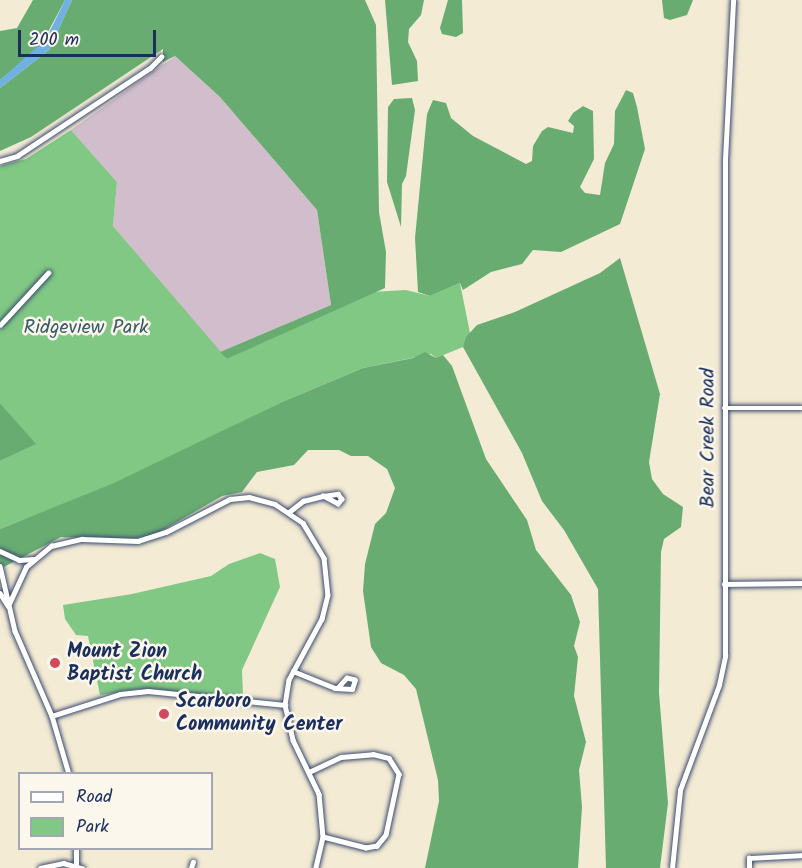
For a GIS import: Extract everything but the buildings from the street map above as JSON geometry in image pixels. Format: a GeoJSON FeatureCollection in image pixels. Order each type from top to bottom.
{"type":"FeatureCollection","features":[{"type":"Feature","properties":{"kind":"street","name":"Bear Creek Road"},"geometry":{"type":"LineString","coordinates":[[672,868],[680,790],[723,673],[725,160],[733,0]]}},
{"type":"Feature","properties":{"kind":"street"},"geometry":{"type":"LineString","coordinates":[[0,161],[17,156],[150,68],[161,57]]}},
{"type":"Feature","properties":{"kind":"street"},"geometry":{"type":"LineString","coordinates":[[0,325],[48,273]]}},
{"type":"Feature","properties":{"kind":"street"},"geometry":{"type":"LineString","coordinates":[[724,408],[802,408]]}},
{"type":"Feature","properties":{"kind":"street"},"geometry":{"type":"LineString","coordinates":[[290,512],[303,501],[323,496]]}},
{"type":"Feature","properties":{"kind":"street"},"geometry":{"type":"LineString","coordinates":[[8,606],[20,576],[34,559],[51,546],[69,540],[122,542],[154,537],[213,505],[236,498],[259,499],[290,512],[319,547],[328,585],[322,619],[293,671],[285,705],[288,727],[311,771],[319,794],[323,837],[316,868]]}},
{"type":"Feature","properties":{"kind":"street"},"geometry":{"type":"LineString","coordinates":[[0,551],[19,560],[34,559]]}},
{"type":"Feature","properties":{"kind":"street"},"geometry":{"type":"LineString","coordinates":[[0,566],[8,606]]}},
{"type":"Feature","properties":{"kind":"street"},"geometry":{"type":"LineString","coordinates":[[724,584],[802,583]]}},
{"type":"Feature","properties":{"kind":"street"},"geometry":{"type":"LineString","coordinates":[[0,593],[8,606],[52,716],[68,772]]}},
{"type":"Feature","properties":{"kind":"street"},"geometry":{"type":"LineString","coordinates":[[293,671],[338,688]]}},
{"type":"Feature","properties":{"kind":"street"},"geometry":{"type":"LineString","coordinates":[[52,716],[120,694],[148,691],[285,705]]}},
{"type":"Feature","properties":{"kind":"street"},"geometry":{"type":"LineString","coordinates":[[311,771],[341,757],[373,754],[389,758],[399,774],[389,828],[377,846],[366,848],[323,837]]}},
{"type":"Feature","properties":{"kind":"street"},"geometry":{"type":"LineString","coordinates":[[76,850],[76,867]]}},
{"type":"Feature","properties":{"kind":"street"},"geometry":{"type":"LineString","coordinates":[[749,868],[749,858],[802,855]]}},
{"type":"Feature","properties":{"kind":"street"},"geometry":{"type":"LineString","coordinates":[[40,868],[63,862],[82,868]]}},
{"type":"Feature","properties":{"kind":"street"},"geometry":{"type":"LineString","coordinates":[[191,868],[193,862]]}},
{"type":"Feature","properties":{"kind":"shaded area"},"geometry":{"type":"Polygon","coordinates":[[[175,56],[220,97],[317,210],[331,305],[220,352],[113,226],[117,182],[71,130],[175,56]]]}},
{"type":"Feature","properties":{"kind":"green space"},"geometry":{"type":"Polygon","coordinates":[[[33,0],[65,0],[39,49],[0,80],[0,31],[17,28],[33,0]]]}},
{"type":"Feature","properties":{"kind":"green space"},"geometry":{"type":"Polygon","coordinates":[[[72,0],[365,0],[376,25],[379,212],[386,252],[385,288],[227,359],[220,352],[331,305],[317,210],[220,97],[175,56],[163,62],[163,49],[31,137],[0,151],[0,88],[49,50],[72,0]]]}},
{"type":"Feature","properties":{"kind":"green space"},"geometry":{"type":"Polygon","coordinates":[[[385,0],[424,0],[421,15],[409,29],[408,42],[417,61],[418,81],[392,85],[385,0]]]}},
{"type":"Feature","properties":{"kind":"green space"},"geometry":{"type":"Polygon","coordinates":[[[448,0],[462,0],[463,33],[456,37],[442,34],[440,28],[448,0]]]}},
{"type":"Feature","properties":{"kind":"green space"},"geometry":{"type":"Polygon","coordinates":[[[662,0],[693,0],[687,15],[670,20],[664,18],[662,0]]]}},
{"type":"Feature","properties":{"kind":"green space"},"geometry":{"type":"Polygon","coordinates":[[[626,90],[633,93],[645,149],[620,224],[561,252],[533,250],[522,264],[491,272],[463,290],[460,283],[430,296],[418,292],[415,238],[427,114],[433,100],[446,103],[451,118],[473,136],[526,164],[532,161],[533,146],[542,131],[548,127],[573,133],[574,126],[568,121],[573,113],[583,106],[593,111],[594,159],[580,187],[585,193],[600,195],[605,163],[614,144],[615,111],[626,90]]]}},
{"type":"Feature","properties":{"kind":"green space"},"geometry":{"type":"Polygon","coordinates":[[[412,98],[415,110],[406,176],[402,184],[401,227],[387,182],[388,107],[394,99],[412,98]]]}},
{"type":"Feature","properties":{"kind":"green space","name":"Ridgeview Park"},"geometry":{"type":"Polygon","coordinates":[[[71,130],[117,182],[113,226],[227,359],[371,292],[406,290],[430,296],[460,283],[470,333],[463,347],[436,358],[431,354],[363,368],[282,402],[114,484],[0,529],[0,461],[35,444],[0,403],[0,166],[26,159],[71,130]]]}},
{"type":"Feature","properties":{"kind":"green space"},"geometry":{"type":"Polygon","coordinates":[[[620,258],[660,394],[649,462],[652,479],[663,494],[683,507],[681,527],[664,539],[661,552],[659,693],[668,803],[660,868],[606,868],[598,589],[564,530],[542,501],[522,453],[463,347],[466,337],[477,325],[515,312],[600,273],[620,258]]]}},
{"type":"Feature","properties":{"kind":"green space"},"geometry":{"type":"Polygon","coordinates":[[[425,352],[436,358],[443,355],[452,366],[486,459],[527,520],[536,550],[571,595],[580,622],[574,646],[578,657],[574,696],[586,742],[579,770],[582,807],[578,868],[425,868],[439,801],[438,780],[416,689],[404,675],[381,663],[371,647],[363,591],[365,564],[375,524],[386,513],[395,488],[387,469],[368,456],[351,456],[339,450],[308,450],[294,465],[257,472],[242,492],[222,496],[156,534],[129,540],[61,537],[0,569],[0,529],[114,483],[282,402],[363,368],[413,358],[425,352]]]}},
{"type":"Feature","properties":{"kind":"green space"},"geometry":{"type":"Polygon","coordinates":[[[0,403],[36,444],[0,461],[0,403]]]}},
{"type":"Feature","properties":{"kind":"green space"},"geometry":{"type":"Polygon","coordinates":[[[260,553],[275,559],[280,587],[242,670],[243,697],[139,689],[100,695],[88,636],[76,635],[65,619],[63,605],[132,594],[211,576],[229,564],[260,553]]]}},
{"type":"Feature","properties":{"kind":"water"},"geometry":{"type":"Polygon","coordinates":[[[65,0],[72,0],[49,50],[0,88],[0,80],[46,39],[65,0]]]}},
{"type":"Feature","properties":{"kind":"place","name":"Mount Zion Baptist Church"},"geometry":{"type":"Point","coordinates":[55,663]}},
{"type":"Feature","properties":{"kind":"place","name":"Scarboro Community Center"},"geometry":{"type":"Point","coordinates":[164,714]}}]}
